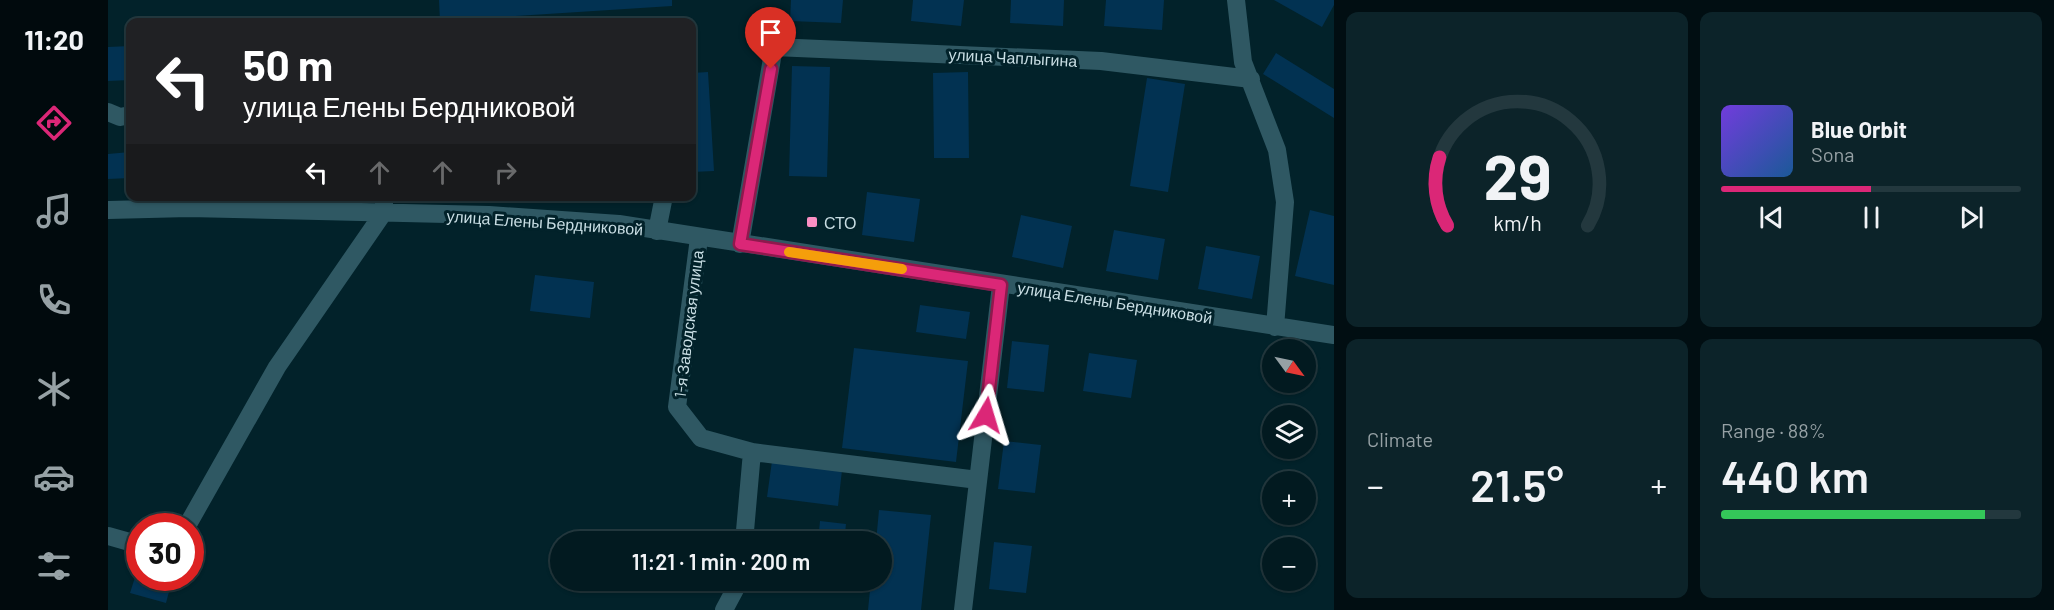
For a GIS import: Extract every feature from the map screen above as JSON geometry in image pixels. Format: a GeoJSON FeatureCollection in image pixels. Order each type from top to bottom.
{"type":"FeatureCollection","features":[{"type":"Feature","properties":{"kind":"street"},"geometry":{"type":"LineString","coordinates":[[1236,0],[1243,62],[1277,150],[1285,202],[1275,327]]}},
{"type":"Feature","properties":{"kind":"street","name":"улица Чаплыгина"},"geometry":{"type":"LineString","coordinates":[[740,244],[774,47],[1101,61],[1251,79]]}},
{"type":"Feature","properties":{"kind":"street"},"geometry":{"type":"LineString","coordinates":[[108,112],[120,117],[126,116]]}},
{"type":"Feature","properties":{"kind":"street"},"geometry":{"type":"LineString","coordinates":[[657,231],[663,201]]}},
{"type":"Feature","properties":{"kind":"street"},"geometry":{"type":"LineString","coordinates":[[194,513],[277,368],[384,204]]}},
{"type":"Feature","properties":{"kind":"street","name":"улица Елены Бердниковой"},"geometry":{"type":"LineString","coordinates":[[108,210],[384,204],[489,215],[619,224],[1001,285],[1334,334]]}},
{"type":"Feature","properties":{"kind":"street","name":"1-я Заводская улица"},"geometry":{"type":"LineString","coordinates":[[699,238],[677,407],[702,438],[752,452],[978,480]]}},
{"type":"Feature","properties":{"kind":"street"},"geometry":{"type":"LineString","coordinates":[[963,610],[1001,285]]}},
{"type":"Feature","properties":{"kind":"street"},"geometry":{"type":"LineString","coordinates":[[745,531],[752,452]]}},
{"type":"Feature","properties":{"kind":"street"},"geometry":{"type":"LineString","coordinates":[[108,536],[126,541]]}},
{"type":"Feature","properties":{"kind":"street"},"geometry":{"type":"LineString","coordinates":[[724,610],[734,591]]}},
{"type":"Feature","properties":{"kind":"building"},"geometry":{"type":"Polygon","coordinates":[[[439,0],[672,0],[672,6],[486,18],[440,18],[439,0]]]}},
{"type":"Feature","properties":{"kind":"building"},"geometry":{"type":"Polygon","coordinates":[[[791,0],[843,0],[841,23],[790,21],[791,0]]]}},
{"type":"Feature","properties":{"kind":"building"},"geometry":{"type":"Polygon","coordinates":[[[913,0],[964,0],[961,26],[911,21],[913,0]]]}},
{"type":"Feature","properties":{"kind":"building"},"geometry":{"type":"Polygon","coordinates":[[[1011,0],[1064,0],[1063,26],[1010,23],[1011,0]]]}},
{"type":"Feature","properties":{"kind":"building"},"geometry":{"type":"Polygon","coordinates":[[[1106,0],[1164,0],[1162,30],[1104,26],[1106,0]]]}},
{"type":"Feature","properties":{"kind":"building"},"geometry":{"type":"Polygon","coordinates":[[[1274,0],[1334,0],[1334,5],[1322,27],[1274,0]]]}},
{"type":"Feature","properties":{"kind":"building"},"geometry":{"type":"Polygon","coordinates":[[[126,46],[126,80],[108,81],[108,47],[126,46]]]}},
{"type":"Feature","properties":{"kind":"building"},"geometry":{"type":"Polygon","coordinates":[[[1276,53],[1334,89],[1334,118],[1263,74],[1276,53]]]}},
{"type":"Feature","properties":{"kind":"building"},"geometry":{"type":"Polygon","coordinates":[[[792,66],[830,67],[827,177],[789,176],[792,66]]]}},
{"type":"Feature","properties":{"kind":"building"},"geometry":{"type":"Polygon","coordinates":[[[708,72],[714,171],[696,172],[696,73],[708,72]]]}},
{"type":"Feature","properties":{"kind":"building"},"geometry":{"type":"Polygon","coordinates":[[[968,72],[969,158],[934,158],[933,73],[968,72]]]}},
{"type":"Feature","properties":{"kind":"building"},"geometry":{"type":"Polygon","coordinates":[[[1147,78],[1185,84],[1168,192],[1130,186],[1147,78]]]}},
{"type":"Feature","properties":{"kind":"building"},"geometry":{"type":"Polygon","coordinates":[[[126,152],[126,178],[108,179],[108,154],[126,152]]]}},
{"type":"Feature","properties":{"kind":"building"},"geometry":{"type":"Polygon","coordinates":[[[867,192],[920,199],[914,242],[862,235],[867,192]]]}},
{"type":"Feature","properties":{"kind":"building"},"geometry":{"type":"Polygon","coordinates":[[[1310,210],[1334,216],[1334,285],[1295,276],[1310,210]]]}},
{"type":"Feature","properties":{"kind":"building"},"geometry":{"type":"Polygon","coordinates":[[[1021,215],[1072,226],[1063,268],[1012,257],[1021,215]]]}},
{"type":"Feature","properties":{"kind":"building"},"geometry":{"type":"Polygon","coordinates":[[[1114,230],[1165,239],[1158,280],[1106,271],[1114,230]]]}},
{"type":"Feature","properties":{"kind":"building"},"geometry":{"type":"Polygon","coordinates":[[[1206,246],[1260,256],[1252,299],[1198,289],[1206,246]]]}},
{"type":"Feature","properties":{"kind":"building"},"geometry":{"type":"Polygon","coordinates":[[[535,275],[594,282],[590,318],[530,311],[535,275]]]}},
{"type":"Feature","properties":{"kind":"building"},"geometry":{"type":"Polygon","coordinates":[[[920,305],[970,312],[966,339],[916,332],[920,305]]]}},
{"type":"Feature","properties":{"kind":"building"},"geometry":{"type":"Polygon","coordinates":[[[1012,341],[1049,345],[1044,392],[1007,388],[1012,341]]]}},
{"type":"Feature","properties":{"kind":"building"},"geometry":{"type":"Polygon","coordinates":[[[854,348],[968,361],[956,462],[842,448],[854,348]]]}},
{"type":"Feature","properties":{"kind":"building"},"geometry":{"type":"Polygon","coordinates":[[[1089,353],[1137,360],[1131,398],[1083,391],[1089,353]]]}},
{"type":"Feature","properties":{"kind":"building"},"geometry":{"type":"Polygon","coordinates":[[[1004,441],[1041,445],[1035,493],[998,489],[1004,441]]]}},
{"type":"Feature","properties":{"kind":"building"},"geometry":{"type":"Polygon","coordinates":[[[772,461],[842,470],[838,506],[767,497],[772,461]]]}},
{"type":"Feature","properties":{"kind":"building"},"geometry":{"type":"Polygon","coordinates":[[[879,510],[931,515],[921,610],[868,610],[870,591],[892,591],[892,531],[877,531],[879,510]]]}},
{"type":"Feature","properties":{"kind":"building"},"geometry":{"type":"Polygon","coordinates":[[[820,521],[846,524],[845,531],[819,531],[820,521]]]}},
{"type":"Feature","properties":{"kind":"building"},"geometry":{"type":"Polygon","coordinates":[[[994,542],[1032,546],[1026,593],[989,589],[994,542]]]}},
{"type":"Feature","properties":{"kind":"building"},"geometry":{"type":"Polygon","coordinates":[[[131,591],[169,591],[166,603],[130,593],[131,591]]]}},
{"type":"Feature","properties":{"kind":"slow traffic"},"geometry":{"type":"LineString","coordinates":[[789,252],[902,269]]}},
{"type":"Feature","properties":{"kind":"place","name":"СТО"},"geometry":{"type":"Point","coordinates":[812,222]}},
{"type":"Feature","properties":{"kind":"route"},"geometry":{"type":"LineString","coordinates":[[771,69],[740,244],[1001,285],[986,415]]}}]}
